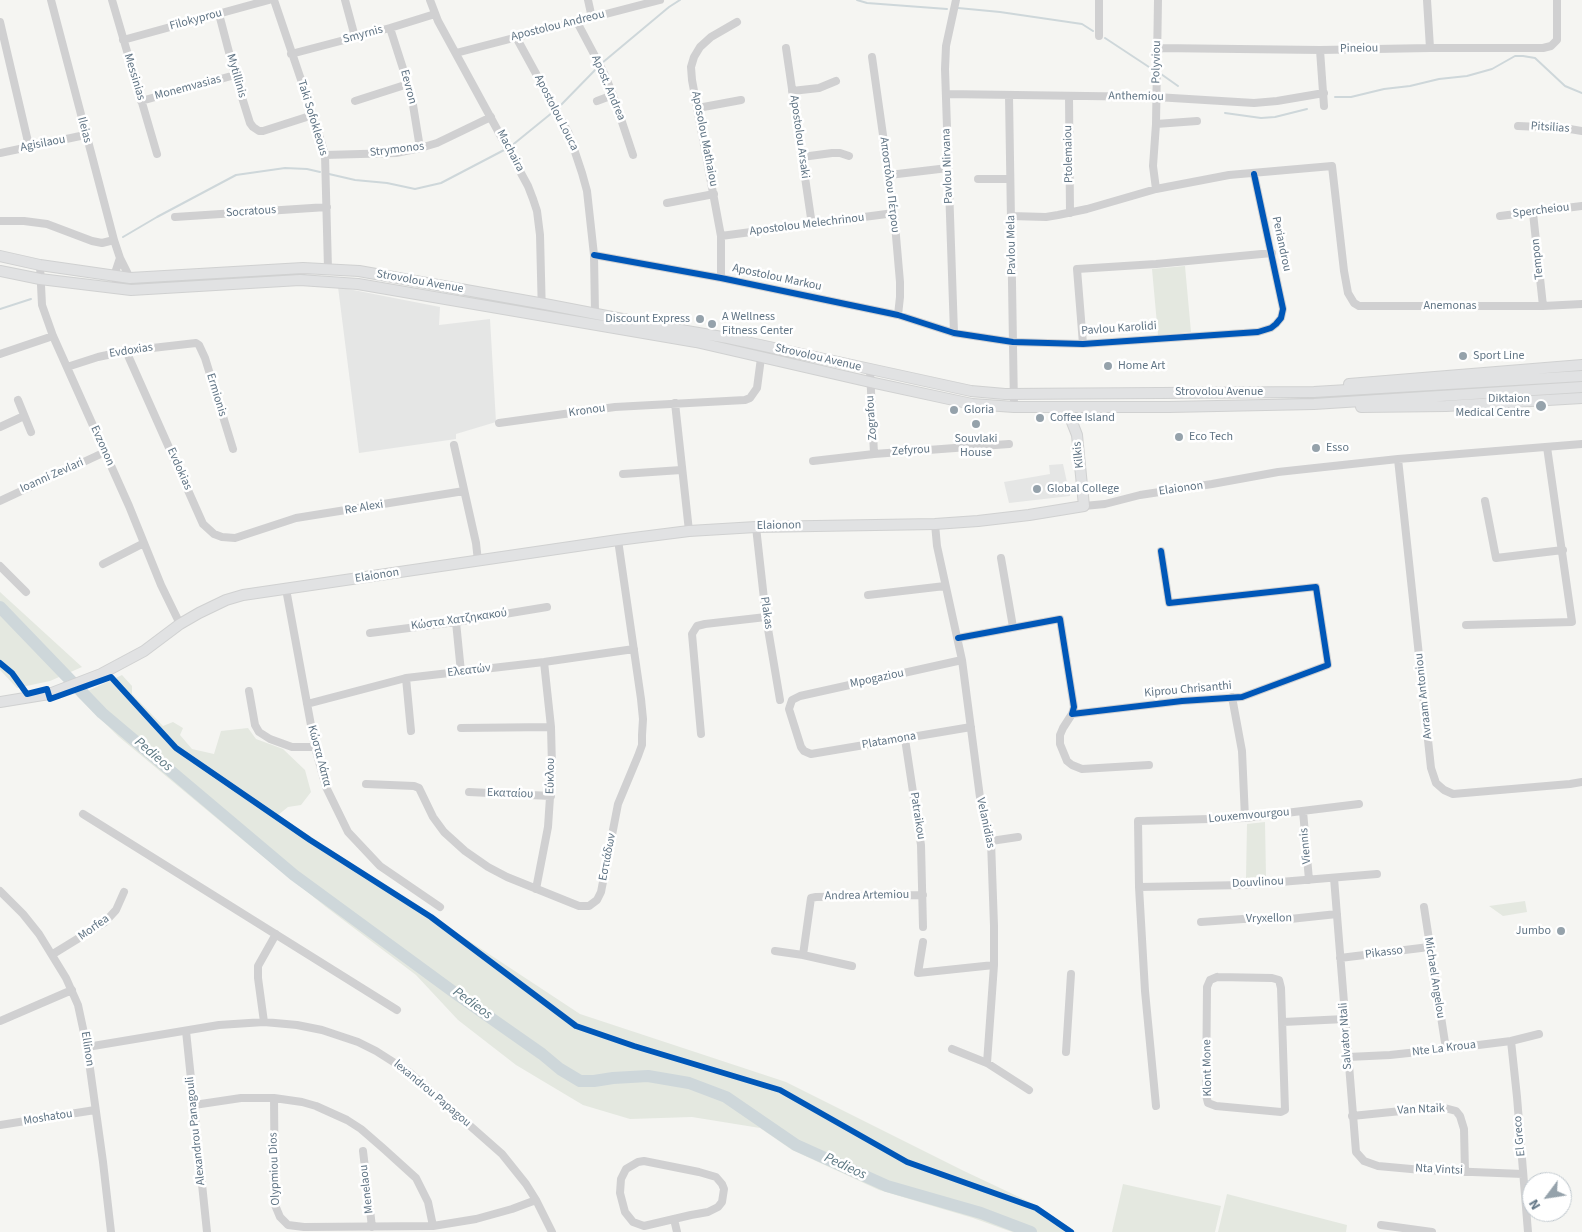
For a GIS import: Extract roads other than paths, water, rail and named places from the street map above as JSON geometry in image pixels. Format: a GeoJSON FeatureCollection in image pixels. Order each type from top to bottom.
{"type":"FeatureCollection","features":[{"type":"Feature","properties":{"kind":"main road","name":"Strovolou Avenue"},"geometry":{"type":"LineString","coordinates":[[0,256],[130,278],[303,268],[358,271],[542,303],[736,340],[971,392],[1013,395],[1314,392],[1582,376]]}},
{"type":"Feature","properties":{"kind":"main road","name":"Strovolou Avenue"},"geometry":{"type":"LineString","coordinates":[[0,271],[40,279],[119,290],[157,290],[300,280],[358,284],[696,342],[972,404],[1014,407],[1314,404],[1582,387]]}},
{"type":"Feature","properties":{"kind":"main road"},"geometry":{"type":"LineString","coordinates":[[1314,392],[1348,384],[1582,365]]}},
{"type":"Feature","properties":{"kind":"main road"},"geometry":{"type":"LineString","coordinates":[[1314,404],[1336,407],[1446,406],[1582,398]]}},
{"type":"Feature","properties":{"kind":"main road","name":"Kilkis"},"geometry":{"type":"LineString","coordinates":[[1061,407],[1070,417],[1077,435]]}},
{"type":"Feature","properties":{"kind":"main road","name":"Kilkis"},"geometry":{"type":"LineString","coordinates":[[1084,506],[1077,435],[1081,415],[1090,407]]}},
{"type":"Feature","properties":{"kind":"main road","name":"Elaionon"},"geometry":{"type":"LineString","coordinates":[[0,702],[42,695],[101,674],[144,651],[180,624],[211,606],[243,595],[689,531],[756,527],[935,524],[1029,515],[1084,506]]}},
{"type":"Feature","properties":{"kind":"street","name":"Ileias"},"geometry":{"type":"LineString","coordinates":[[51,0],[114,240],[130,278]]}},
{"type":"Feature","properties":{"kind":"street","name":"Messinias"},"geometry":{"type":"LineString","coordinates":[[112,0],[157,154]]}},
{"type":"Feature","properties":{"kind":"street","name":"Filokyprou"},"geometry":{"type":"LineString","coordinates":[[123,40],[269,0]]}},
{"type":"Feature","properties":{"kind":"street","name":"Taki Sofokleous"},"geometry":{"type":"LineString","coordinates":[[274,0],[326,155],[328,269]]}},
{"type":"Feature","properties":{"kind":"street"},"geometry":{"type":"LineString","coordinates":[[344,0],[355,37]]}},
{"type":"Feature","properties":{"kind":"street","name":"Machaira"},"geometry":{"type":"LineString","coordinates":[[430,0],[435,14],[528,186],[537,211],[540,235],[542,316]]}},
{"type":"Feature","properties":{"kind":"street"},"geometry":{"type":"LineString","coordinates":[[588,0],[592,18]]}},
{"type":"Feature","properties":{"kind":"street","name":"Apostolou Andreou"},"geometry":{"type":"LineString","coordinates":[[456,53],[660,0]]}},
{"type":"Feature","properties":{"kind":"street","name":"Pavlou Nirvana"},"geometry":{"type":"LineString","coordinates":[[954,333],[945,69],[946,46],[956,0]]}},
{"type":"Feature","properties":{"kind":"street"},"geometry":{"type":"LineString","coordinates":[[1099,0],[1099,36]]}},
{"type":"Feature","properties":{"kind":"street","name":"Polyviou"},"geometry":{"type":"LineString","coordinates":[[1156,189],[1153,166],[1156,124],[1158,0]]}},
{"type":"Feature","properties":{"kind":"street"},"geometry":{"type":"LineString","coordinates":[[1428,0],[1430,48]]}},
{"type":"Feature","properties":{"kind":"street","name":"Pineiou"},"geometry":{"type":"LineString","coordinates":[[1158,48],[1320,50],[1543,48],[1551,46],[1557,40],[1557,0]]}},
{"type":"Feature","properties":{"kind":"street","name":"Mytillinis"},"geometry":{"type":"LineString","coordinates":[[219,14],[250,123],[261,132],[314,115]]}},
{"type":"Feature","properties":{"kind":"street","name":"Smyrnis"},"geometry":{"type":"LineString","coordinates":[[292,54],[435,14]]}},
{"type":"Feature","properties":{"kind":"street"},"geometry":{"type":"LineString","coordinates":[[0,22],[29,146]]}},
{"type":"Feature","properties":{"kind":"street","name":"Apost. Andrea"},"geometry":{"type":"LineString","coordinates":[[577,22],[613,95],[634,155]]}},
{"type":"Feature","properties":{"kind":"street","name":"Aposolou Mathaiou"},"geometry":{"type":"LineString","coordinates":[[721,278],[721,236],[691,67],[700,48],[711,38],[737,22]]}},
{"type":"Feature","properties":{"kind":"street","name":"Eevron"},"geometry":{"type":"LineString","coordinates":[[390,28],[408,84],[420,148]]}},
{"type":"Feature","properties":{"kind":"street","name":"Apostolou Louca"},"geometry":{"type":"LineString","coordinates":[[516,37],[573,142],[582,173],[587,191],[594,255],[595,313]]}},
{"type":"Feature","properties":{"kind":"street","name":"Apostolou Arsaki"},"geometry":{"type":"LineString","coordinates":[[786,48],[812,225]]}},
{"type":"Feature","properties":{"kind":"street"},"geometry":{"type":"LineString","coordinates":[[1320,50],[1324,106]]}},
{"type":"Feature","properties":{"kind":"street","name":"Αποστόλου Πέτρου"},"geometry":{"type":"LineString","coordinates":[[872,57],[894,214],[900,282],[898,315]]}},
{"type":"Feature","properties":{"kind":"street"},"geometry":{"type":"LineString","coordinates":[[0,66],[10,63]]}},
{"type":"Feature","properties":{"kind":"street","name":"Monemvasias"},"geometry":{"type":"LineString","coordinates":[[141,101],[235,75]]}},
{"type":"Feature","properties":{"kind":"street"},"geometry":{"type":"LineString","coordinates":[[792,91],[820,88],[836,81]]}},
{"type":"Feature","properties":{"kind":"street"},"geometry":{"type":"LineString","coordinates":[[355,101],[408,84]]}},
{"type":"Feature","properties":{"kind":"street","name":"Anthemiou"},"geometry":{"type":"LineString","coordinates":[[946,94],[1156,97],[1254,103],[1324,93]]}},
{"type":"Feature","properties":{"kind":"street"},"geometry":{"type":"LineString","coordinates":[[597,101],[613,95]]}},
{"type":"Feature","properties":{"kind":"street","name":"Pavlou Mela"},"geometry":{"type":"LineString","coordinates":[[1009,96],[1014,407]]}},
{"type":"Feature","properties":{"kind":"street","name":"Ptolemaiou"},"geometry":{"type":"LineString","coordinates":[[1069,96],[1070,213]]}},
{"type":"Feature","properties":{"kind":"street"},"geometry":{"type":"LineString","coordinates":[[698,108],[741,100]]}},
{"type":"Feature","properties":{"kind":"street","name":"Strymonos"},"geometry":{"type":"LineString","coordinates":[[326,155],[396,152],[420,148],[437,143],[491,117]]}},
{"type":"Feature","properties":{"kind":"street"},"geometry":{"type":"LineString","coordinates":[[1156,124],[1197,121]]}},
{"type":"Feature","properties":{"kind":"street","name":"Pitsilias"},"geometry":{"type":"LineString","coordinates":[[1518,126],[1564,128],[1582,131]]}},
{"type":"Feature","properties":{"kind":"street","name":"Agisilaou"},"geometry":{"type":"LineString","coordinates":[[0,153],[85,135]]}},
{"type":"Feature","properties":{"kind":"street"},"geometry":{"type":"LineString","coordinates":[[802,157],[832,153],[849,156]]}},
{"type":"Feature","properties":{"kind":"street","name":"Anemonas"},"geometry":{"type":"LineString","coordinates":[[1254,174],[1332,166],[1348,293],[1354,303],[1359,306],[1543,306],[1582,304]]}},
{"type":"Feature","properties":{"kind":"street"},"geometry":{"type":"LineString","coordinates":[[889,175],[948,168]]}},
{"type":"Feature","properties":{"kind":"street"},"geometry":{"type":"LineString","coordinates":[[1011,216],[1046,217],[1070,213],[1156,189],[1229,175],[1254,174]]}},
{"type":"Feature","properties":{"kind":"street","name":"Periandrou"},"geometry":{"type":"LineString","coordinates":[[1254,174],[1283,309],[1281,318]]}},
{"type":"Feature","properties":{"kind":"street"},"geometry":{"type":"LineString","coordinates":[[978,179],[1010,179]]}},
{"type":"Feature","properties":{"kind":"street"},"geometry":{"type":"LineString","coordinates":[[667,203],[714,194]]}},
{"type":"Feature","properties":{"kind":"street","name":"Spercheiou"},"geometry":{"type":"LineString","coordinates":[[1500,216],[1582,206]]}},
{"type":"Feature","properties":{"kind":"street","name":"Socratous"},"geometry":{"type":"LineString","coordinates":[[175,217],[328,207]]}},
{"type":"Feature","properties":{"kind":"street","name":"Tempon"},"geometry":{"type":"LineString","coordinates":[[1533,213],[1543,306]]}},
{"type":"Feature","properties":{"kind":"street","name":"Apostolou Melechrinou"},"geometry":{"type":"LineString","coordinates":[[721,236],[894,214]]}},
{"type":"Feature","properties":{"kind":"street"},"geometry":{"type":"LineString","coordinates":[[0,221],[24,221],[47,224],[102,243],[114,240]]}},
{"type":"Feature","properties":{"kind":"street"},"geometry":{"type":"LineString","coordinates":[[1084,344],[1077,268],[1156,264],[1272,254]]}},
{"type":"Feature","properties":{"kind":"street","name":"Apostolou Markou"},"geometry":{"type":"LineString","coordinates":[[594,255],[721,278],[898,315],[954,333]]}},
{"type":"Feature","properties":{"kind":"street"},"geometry":{"type":"LineString","coordinates":[[119,290],[114,276],[120,258]]}},
{"type":"Feature","properties":{"kind":"street","name":"Evzonon"},"geometry":{"type":"LineString","coordinates":[[40,264],[42,305],[53,336],[105,452],[161,585],[180,624]]}},
{"type":"Feature","properties":{"kind":"street","name":"Pavlou Karolidi"},"geometry":{"type":"LineString","coordinates":[[954,333],[1013,342],[1084,344],[1258,332],[1271,328],[1281,318]]}},
{"type":"Feature","properties":{"kind":"street"},"geometry":{"type":"LineString","coordinates":[[0,354],[53,336]]}},
{"type":"Feature","properties":{"kind":"street","name":"Evdoxias"},"geometry":{"type":"LineString","coordinates":[[67,367],[98,357],[126,351],[196,343]]}},
{"type":"Feature","properties":{"kind":"street","name":"Ermionis"},"geometry":{"type":"LineString","coordinates":[[196,343],[199,345],[205,358],[233,449]]}},
{"type":"Feature","properties":{"kind":"street","name":"Evdokias"},"geometry":{"type":"LineString","coordinates":[[126,351],[203,524],[214,534],[235,538],[266,528]]}},
{"type":"Feature","properties":{"kind":"street","name":"Kronou"},"geometry":{"type":"LineString","coordinates":[[499,423],[615,407],[746,400],[757,388],[761,358]]}},
{"type":"Feature","properties":{"kind":"street","name":"Zografou"},"geometry":{"type":"LineString","coordinates":[[870,370],[874,454]]}},
{"type":"Feature","properties":{"kind":"street"},"geometry":{"type":"LineString","coordinates":[[18,400],[31,432]]}},
{"type":"Feature","properties":{"kind":"street"},"geometry":{"type":"LineString","coordinates":[[675,403],[689,531]]}},
{"type":"Feature","properties":{"kind":"street"},"geometry":{"type":"LineString","coordinates":[[0,427],[24,416]]}},
{"type":"Feature","properties":{"kind":"street","name":"Zefyrou"},"geometry":{"type":"LineString","coordinates":[[813,461],[874,454],[1009,444]]}},
{"type":"Feature","properties":{"kind":"street","name":"Elaionon"},"geometry":{"type":"LineString","coordinates":[[1084,506],[1105,504],[1140,495],[1278,472],[1398,459],[1582,444]]}},
{"type":"Feature","properties":{"kind":"street"},"geometry":{"type":"LineString","coordinates":[[454,445],[476,543],[478,561]]}},
{"type":"Feature","properties":{"kind":"street"},"geometry":{"type":"LineString","coordinates":[[1466,625],[1572,622],[1547,447]]}},
{"type":"Feature","properties":{"kind":"street","name":"Ioanni Zevlari"},"geometry":{"type":"LineString","coordinates":[[0,501],[105,452]]}},
{"type":"Feature","properties":{"kind":"street","name":"Avraam Antoniou"},"geometry":{"type":"LineString","coordinates":[[1398,459],[1431,768],[1436,783],[1444,790],[1454,794],[1582,782]]}},
{"type":"Feature","properties":{"kind":"street"},"geometry":{"type":"LineString","coordinates":[[623,474],[681,470]]}},
{"type":"Feature","properties":{"kind":"street","name":"Re Alexi"},"geometry":{"type":"LineString","coordinates":[[266,528],[296,518],[464,491]]}},
{"type":"Feature","properties":{"kind":"street"},"geometry":{"type":"LineString","coordinates":[[1485,500],[1496,558],[1563,550]]}},
{"type":"Feature","properties":{"kind":"street","name":"Velanidias"},"geometry":{"type":"LineString","coordinates":[[935,524],[937,546],[962,660],[981,805],[991,841],[994,965],[987,1063]]}},
{"type":"Feature","properties":{"kind":"street","name":"Plakas"},"geometry":{"type":"LineString","coordinates":[[756,527],[766,617],[780,700]]}},
{"type":"Feature","properties":{"kind":"street","name":"Εστιάδων"},"geometry":{"type":"LineString","coordinates":[[366,784],[414,786],[419,788],[433,817],[444,832],[488,867],[536,890],[584,907],[593,904],[600,895],[618,804],[642,745],[643,719],[618,540]]}},
{"type":"Feature","properties":{"kind":"street"},"geometry":{"type":"LineString","coordinates":[[103,564],[144,543]]}},
{"type":"Feature","properties":{"kind":"street","name":"Kiprou Chrisanthi"},"geometry":{"type":"LineString","coordinates":[[1072,714],[1182,701],[1242,697],[1328,665],[1316,586],[1170,604],[1161,551]]}},
{"type":"Feature","properties":{"kind":"street"},"geometry":{"type":"LineString","coordinates":[[1001,558],[1013,627]]}},
{"type":"Feature","properties":{"kind":"street"},"geometry":{"type":"LineString","coordinates":[[0,566],[26,592]]}},
{"type":"Feature","properties":{"kind":"street"},"geometry":{"type":"LineString","coordinates":[[868,595],[945,586]]}},
{"type":"Feature","properties":{"kind":"street","name":"Κώστα Λάπα"},"geometry":{"type":"LineString","coordinates":[[286,589],[315,747],[326,787],[348,832],[380,866],[440,907]]}},
{"type":"Feature","properties":{"kind":"street","name":"Κώστα Χατζηκακού"},"geometry":{"type":"LineString","coordinates":[[370,633],[456,622],[547,607]]}},
{"type":"Feature","properties":{"kind":"street"},"geometry":{"type":"LineString","coordinates":[[701,734],[692,634],[697,626],[705,624],[766,617]]}},
{"type":"Feature","properties":{"kind":"street"},"geometry":{"type":"LineString","coordinates":[[958,638],[1060,619],[1074,708],[1060,735],[1060,744],[1067,761],[1082,770],[1149,765]]}},
{"type":"Feature","properties":{"kind":"street"},"geometry":{"type":"LineString","coordinates":[[456,622],[461,672]]}},
{"type":"Feature","properties":{"kind":"street","name":"Ελεατών"},"geometry":{"type":"LineString","coordinates":[[307,704],[406,678],[544,662],[634,649]]}},
{"type":"Feature","properties":{"kind":"street","name":"Mpogaziou"},"geometry":{"type":"LineString","coordinates":[[807,753],[798,741],[789,710],[792,700],[800,696],[962,660]]}},
{"type":"Feature","properties":{"kind":"street","name":"Εύκλου"},"geometry":{"type":"LineString","coordinates":[[536,890],[548,827],[551,796],[551,727],[544,662]]}},
{"type":"Feature","properties":{"kind":"street"},"geometry":{"type":"LineString","coordinates":[[406,678],[411,730]]}},
{"type":"Feature","properties":{"kind":"street"},"geometry":{"type":"LineString","coordinates":[[249,691],[255,725],[259,732],[270,739],[292,747],[315,747]]}},
{"type":"Feature","properties":{"kind":"street"},"geometry":{"type":"LineString","coordinates":[[1232,697],[1242,751],[1245,818]]}},
{"type":"Feature","properties":{"kind":"street"},"geometry":{"type":"LineString","coordinates":[[461,728],[551,727]]}},
{"type":"Feature","properties":{"kind":"street","name":"Platamona"},"geometry":{"type":"LineString","coordinates":[[807,753],[812,754],[971,727]]}},
{"type":"Feature","properties":{"kind":"street","name":"Patraikou"},"geometry":{"type":"LineString","coordinates":[[905,739],[921,845],[923,927]]}},
{"type":"Feature","properties":{"kind":"street","name":"Εκαταίου"},"geometry":{"type":"LineString","coordinates":[[469,792],[551,796]]}},
{"type":"Feature","properties":{"kind":"street","name":"Louxemvourgou"},"geometry":{"type":"LineString","coordinates":[[1139,887],[1138,822],[1245,818],[1359,804]]}},
{"type":"Feature","properties":{"kind":"street","name":"Viennis"},"geometry":{"type":"LineString","coordinates":[[1303,811],[1309,880]]}},
{"type":"Feature","properties":{"kind":"street"},"geometry":{"type":"LineString","coordinates":[[83,814],[397,1010]]}},
{"type":"Feature","properties":{"kind":"street"},"geometry":{"type":"LineString","coordinates":[[991,841],[1018,837]]}},
{"type":"Feature","properties":{"kind":"street","name":"Douvlinou"},"geometry":{"type":"LineString","coordinates":[[1139,887],[1244,884],[1377,874]]}},
{"type":"Feature","properties":{"kind":"street","name":"Salvator Ntali"},"geometry":{"type":"LineString","coordinates":[[1334,878],[1352,1116],[1355,1149],[1358,1157]]}},
{"type":"Feature","properties":{"kind":"street"},"geometry":{"type":"LineString","coordinates":[[1139,887],[1145,991],[1156,1106]]}},
{"type":"Feature","properties":{"kind":"street","name":"Ellinon"},"geometry":{"type":"LineString","coordinates":[[0,891],[11,900],[31,923],[53,954],[72,990],[82,1020],[103,1162],[110,1232]]}},
{"type":"Feature","properties":{"kind":"street","name":"Morfea"},"geometry":{"type":"LineString","coordinates":[[53,954],[105,922],[116,910],[124,892]]}},
{"type":"Feature","properties":{"kind":"street","name":"Andrea Artemiou"},"geometry":{"type":"LineString","coordinates":[[803,955],[811,898],[922,895]]}},
{"type":"Feature","properties":{"kind":"street","name":"Michael Angelou"},"geometry":{"type":"LineString","coordinates":[[1424,907],[1446,1049]]}},
{"type":"Feature","properties":{"kind":"street","name":"Vryxellon"},"geometry":{"type":"LineString","coordinates":[[1201,922],[1290,919],[1336,914]]}},
{"type":"Feature","properties":{"kind":"street"},"geometry":{"type":"LineString","coordinates":[[264,1022],[258,966],[276,934]]}},
{"type":"Feature","properties":{"kind":"street"},"geometry":{"type":"LineString","coordinates":[[923,942],[918,973],[994,965]]}},
{"type":"Feature","properties":{"kind":"street","name":"Pikasso"},"geometry":{"type":"LineString","coordinates":[[1340,958],[1429,947]]}},
{"type":"Feature","properties":{"kind":"street"},"geometry":{"type":"LineString","coordinates":[[775,951],[852,966]]}},
{"type":"Feature","properties":{"kind":"street"},"geometry":{"type":"LineString","coordinates":[[1066,1052],[1072,974]]}},
{"type":"Feature","properties":{"kind":"street","name":"Klont Mone"},"geometry":{"type":"LineString","coordinates":[[1217,977],[1226,977],[1272,978],[1279,980],[1282,1022],[1285,1110],[1281,1112],[1216,1106],[1208,1103],[1206,1096],[1207,987],[1210,980],[1217,977]]}},
{"type":"Feature","properties":{"kind":"street"},"geometry":{"type":"LineString","coordinates":[[0,1021],[72,990]]}},
{"type":"Feature","properties":{"kind":"street"},"geometry":{"type":"LineString","coordinates":[[1282,1022],[1344,1019]]}},
{"type":"Feature","properties":{"kind":"street","name":"lexandrou Papagou"},"geometry":{"type":"LineString","coordinates":[[87,1047],[234,1024],[264,1022],[297,1025],[322,1030],[358,1042],[409,1072],[502,1154],[526,1184],[552,1232]]}},
{"type":"Feature","properties":{"kind":"street","name":"Alexandrou Panagouli"},"geometry":{"type":"LineString","coordinates":[[186,1031],[207,1232]]}},
{"type":"Feature","properties":{"kind":"street","name":"Nte La Kroua"},"geometry":{"type":"LineString","coordinates":[[1348,1057],[1446,1049],[1511,1041],[1539,1034]]}},
{"type":"Feature","properties":{"kind":"street","name":"El Greco"},"geometry":{"type":"LineString","coordinates":[[1511,1041],[1523,1172]]}},
{"type":"Feature","properties":{"kind":"street"},"geometry":{"type":"LineString","coordinates":[[952,1049],[987,1063],[1029,1090]]}},
{"type":"Feature","properties":{"kind":"street"},"geometry":{"type":"LineString","coordinates":[[194,1105],[241,1098],[274,1098],[316,1106],[346,1120],[360,1129],[416,1178],[428,1202],[433,1226]]}},
{"type":"Feature","properties":{"kind":"street","name":"Olypmiou Dios"},"geometry":{"type":"LineString","coordinates":[[274,1098],[274,1198],[280,1218],[288,1224],[296,1226],[433,1226],[483,1217],[536,1200]]}},
{"type":"Feature","properties":{"kind":"street","name":"Van Ntaik"},"geometry":{"type":"LineString","coordinates":[[1352,1116],[1442,1107],[1456,1111],[1460,1116],[1464,1129],[1466,1172]]}},
{"type":"Feature","properties":{"kind":"street","name":"Moshatou"},"geometry":{"type":"LineString","coordinates":[[0,1125],[95,1110]]}},
{"type":"Feature","properties":{"kind":"street","name":"Menelaou"},"geometry":{"type":"LineString","coordinates":[[363,1151],[372,1227]]}},
{"type":"Feature","properties":{"kind":"street","name":"Nta Vintsi"},"geometry":{"type":"LineString","coordinates":[[1358,1157],[1378,1166],[1422,1170],[1522,1174]]}},
{"type":"Feature","properties":{"kind":"street"},"geometry":{"type":"LineString","coordinates":[[649,1161],[700,1172],[711,1175],[719,1180],[724,1194],[722,1202],[718,1207],[708,1212],[674,1219],[644,1226],[628,1218],[620,1186],[626,1169],[638,1162],[649,1161]]}},
{"type":"Feature","properties":{"kind":"street"},"geometry":{"type":"LineString","coordinates":[[674,1219],[677,1232]]}},
{"type":"Feature","properties":{"kind":"street"},"geometry":{"type":"LineString","coordinates":[[1381,1225],[1432,1232]]}},
{"type":"Feature","properties":{"kind":"waterway"},"geometry":{"type":"LineString","coordinates":[[602,63],[680,0]]}},
{"type":"Feature","properties":{"kind":"waterway"},"geometry":{"type":"LineString","coordinates":[[857,0],[867,3],[947,9]]}},
{"type":"Feature","properties":{"kind":"waterway"},"geometry":{"type":"LineString","coordinates":[[958,8],[1082,24],[1093,31]]}},
{"type":"Feature","properties":{"kind":"waterway"},"geometry":{"type":"LineString","coordinates":[[1105,38],[1152,69]]}},
{"type":"Feature","properties":{"kind":"waterway"},"geometry":{"type":"LineString","coordinates":[[1335,97],[1351,97],[1439,79],[1467,76],[1492,69],[1515,56],[1535,58],[1565,86],[1582,93]]}},
{"type":"Feature","properties":{"kind":"waterway"},"geometry":{"type":"LineString","coordinates":[[557,109],[599,66]]}},
{"type":"Feature","properties":{"kind":"waterway"},"geometry":{"type":"LineString","coordinates":[[1161,74],[1178,86]]}},
{"type":"Feature","properties":{"kind":"waterway"},"geometry":{"type":"LineString","coordinates":[[1225,113],[1261,118],[1275,117],[1307,109]]}},
{"type":"Feature","properties":{"kind":"waterway"},"geometry":{"type":"LineString","coordinates":[[510,147],[553,112]]}},
{"type":"Feature","properties":{"kind":"waterway"},"geometry":{"type":"LineString","coordinates":[[329,174],[415,189],[441,183],[506,149]]}},
{"type":"Feature","properties":{"kind":"waterway"},"geometry":{"type":"LineString","coordinates":[[123,237],[236,175],[285,168],[307,169],[320,172]]}},
{"type":"Feature","properties":{"kind":"waterway"},"geometry":{"type":"LineString","coordinates":[[0,309],[31,299]]}},
{"type":"Feature","properties":{"kind":"waterway","name":"Pedieos"},"geometry":{"type":"LineString","coordinates":[[0,607],[102,713],[294,875],[542,1054],[560,1069],[580,1081],[648,1076],[689,1083],[726,1097],[796,1145],[887,1186],[981,1213],[1031,1232]]}},
{"type":"Feature","properties":{"kind":"place","name":"Discount Express"},"geometry":{"type":"Point","coordinates":[700,319]}},
{"type":"Feature","properties":{"kind":"place","name":"A Wellness Fitness Center"},"geometry":{"type":"Point","coordinates":[712,324]}},
{"type":"Feature","properties":{"kind":"place","name":"Sport Line"},"geometry":{"type":"Point","coordinates":[1463,356]}},
{"type":"Feature","properties":{"kind":"place","name":"Home Art"},"geometry":{"type":"Point","coordinates":[1108,366]}},
{"type":"Feature","properties":{"kind":"place","name":"Diktaion Medical Centre"},"geometry":{"type":"Point","coordinates":[1541,406]}},
{"type":"Feature","properties":{"kind":"place","name":"Gloria"},"geometry":{"type":"Point","coordinates":[954,410]}},
{"type":"Feature","properties":{"kind":"place","name":"Coffee Island"},"geometry":{"type":"Point","coordinates":[1040,418]}},
{"type":"Feature","properties":{"kind":"place","name":"Souvlaki House"},"geometry":{"type":"Point","coordinates":[976,424]}},
{"type":"Feature","properties":{"kind":"place","name":"Eco Tech"},"geometry":{"type":"Point","coordinates":[1179,437]}},
{"type":"Feature","properties":{"kind":"place","name":"Esso"},"geometry":{"type":"Point","coordinates":[1316,448]}},
{"type":"Feature","properties":{"kind":"place","name":"Global College"},"geometry":{"type":"Point","coordinates":[1037,489]}},
{"type":"Feature","properties":{"kind":"place","name":"Jumbo"},"geometry":{"type":"Point","coordinates":[1561,931]}}]}
